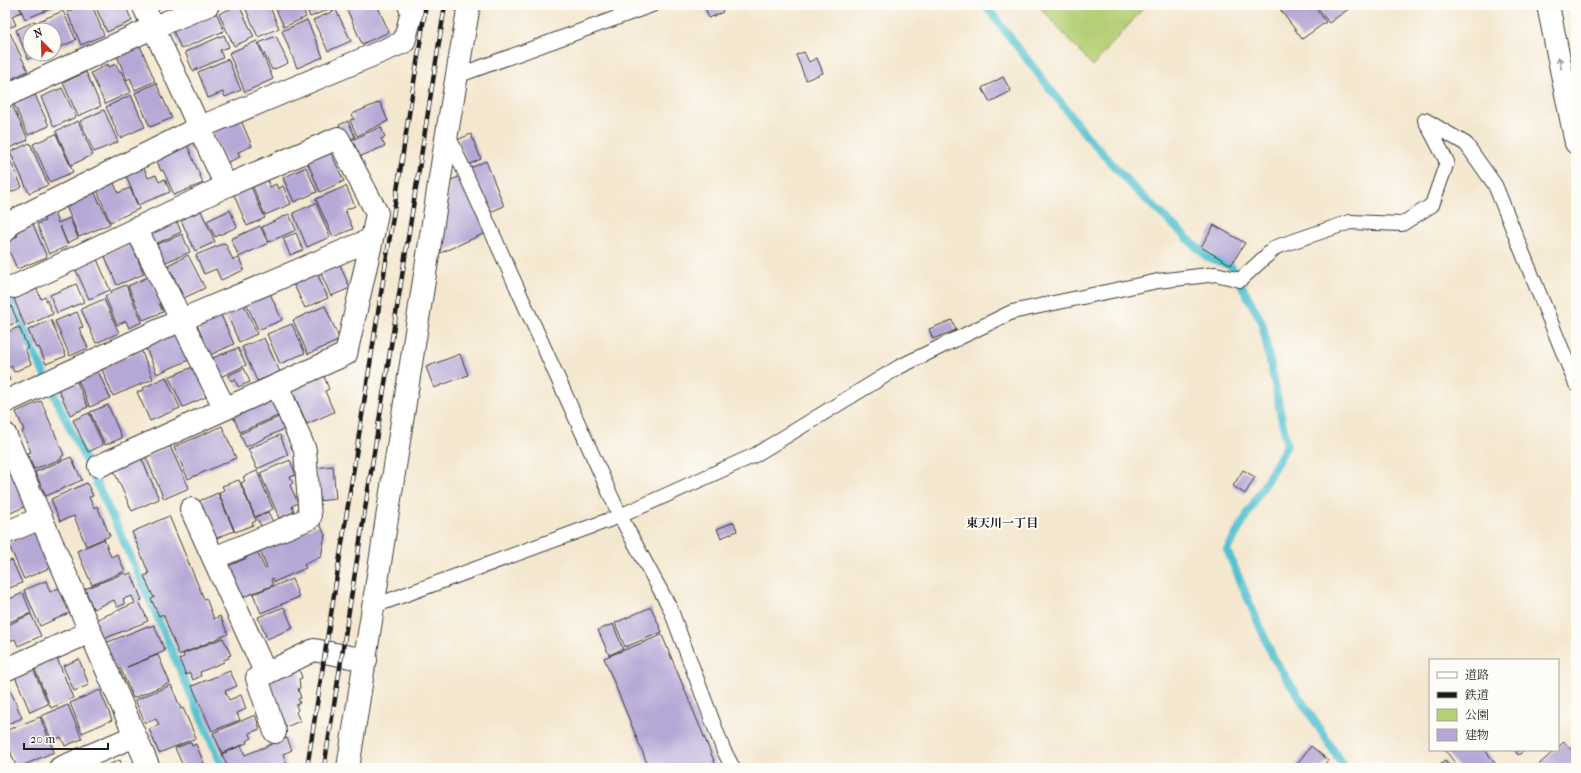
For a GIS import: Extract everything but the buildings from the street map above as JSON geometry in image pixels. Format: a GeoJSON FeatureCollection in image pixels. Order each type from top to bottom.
{"type":"FeatureCollection","features":[{"type":"Feature","properties":{"kind":"street"},"geometry":{"type":"LineString","coordinates":[[143,5],[152,28],[226,186]]}},
{"type":"Feature","properties":{"kind":"street"},"geometry":{"type":"LineString","coordinates":[[5,96],[152,28],[208,5]]}},
{"type":"Feature","properties":{"kind":"street"},"geometry":{"type":"LineString","coordinates":[[5,231],[11,222],[198,128],[404,42],[412,12],[409,5]]}},
{"type":"Feature","properties":{"kind":"street"},"geometry":{"type":"LineString","coordinates":[[348,768],[447,133],[469,5]]}},
{"type":"Feature","properties":{"kind":"street"},"geometry":{"type":"LineString","coordinates":[[1548,5],[1576,143]]}},
{"type":"Feature","properties":{"kind":"street"},"geometry":{"type":"LineString","coordinates":[[14,287],[226,186],[338,138],[377,213],[346,354],[99,466]]}},
{"type":"Feature","properties":{"kind":"street"},"geometry":{"type":"LineString","coordinates":[[136,228],[225,409]]}},
{"type":"Feature","properties":{"kind":"street"},"geometry":{"type":"LineString","coordinates":[[5,402],[181,320],[372,239]]}},
{"type":"Feature","properties":{"kind":"street"},"geometry":{"type":"LineString","coordinates":[[214,558],[310,518],[305,450],[277,385]]}},
{"type":"Feature","properties":{"kind":"street"},"geometry":{"type":"LineString","coordinates":[[5,434],[149,768]]}},
{"type":"Feature","properties":{"kind":"street"},"geometry":{"type":"LineString","coordinates":[[191,509],[266,674]]}},
{"type":"Feature","properties":{"kind":"street"},"geometry":{"type":"LineString","coordinates":[[5,533],[41,518]]}},
{"type":"Feature","properties":{"kind":"street"},"geometry":{"type":"LineString","coordinates":[[5,670],[90,632]]}},
{"type":"Feature","properties":{"kind":"street"},"geometry":{"type":"LineString","coordinates":[[275,732],[257,678],[314,650],[366,660]]}},
{"type":"Feature","properties":{"kind":"street"},"geometry":{"type":"LineString","coordinates":[[60,768],[135,736]]}},
{"type":"Feature","properties":{"kind":"lane"},"geometry":{"type":"LineString","coordinates":[[457,76],[652,5]]}},
{"type":"Feature","properties":{"kind":"lane"},"geometry":{"type":"LineString","coordinates":[[374,606],[620,516],[755,455],[899,367],[1012,312],[1158,281],[1216,274],[1240,280],[1276,247],[1350,222],[1402,224],[1432,205],[1447,162],[1425,120],[1466,144],[1495,185],[1576,384]]}},
{"type":"Feature","properties":{"kind":"lane"},"geometry":{"type":"LineString","coordinates":[[447,133],[620,516],[670,608],[724,749],[733,768]]}},
{"type":"Feature","properties":{"kind":"green space"},"geometry":{"type":"Polygon","coordinates":[[[1038,5],[1146,5],[1093,66],[1038,5]]]}},
{"type":"Feature","properties":{"kind":"waterway"},"geometry":{"type":"LineString","coordinates":[[985,5],[1086,135],[1132,186],[1207,257],[1231,266],[1262,322],[1287,445],[1227,550],[1273,657],[1343,765],[1341,768]]}},
{"type":"Feature","properties":{"kind":"waterway"},"geometry":{"type":"LineString","coordinates":[[7,288],[35,355],[119,530],[223,768]]}},
{"type":"Feature","properties":{"kind":"railway"},"geometry":{"type":"LineString","coordinates":[[307,768],[426,5]]}},
{"type":"Feature","properties":{"kind":"railway"},"geometry":{"type":"LineString","coordinates":[[324,768],[445,5]]}},
{"type":"Feature","properties":{"kind":"district","name":"東天川一丁目"},"geometry":{"type":"Point","coordinates":[1002,523]}}]}
